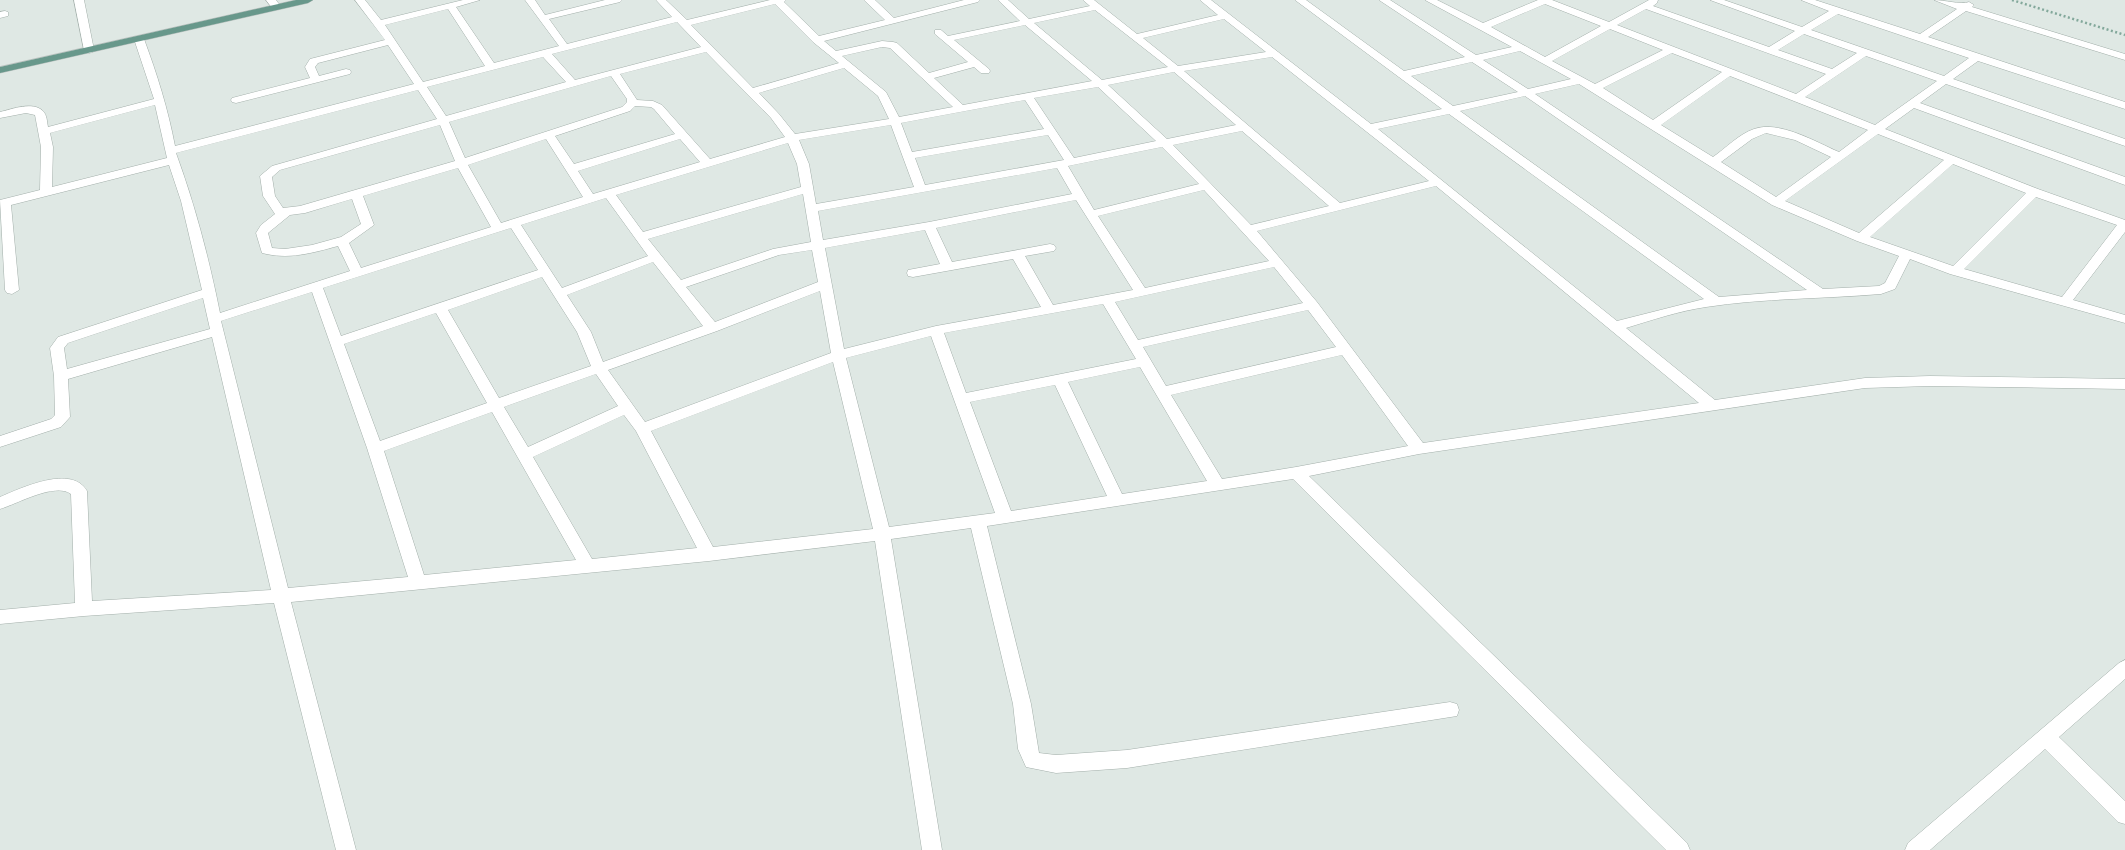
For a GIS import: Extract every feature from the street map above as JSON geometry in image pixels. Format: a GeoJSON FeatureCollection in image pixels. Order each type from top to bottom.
{"type":"FeatureCollection","features":[{"type":"Feature","properties":{"kind":"main road"},"geometry":{"type":"LineString","coordinates":[[0,70],[139,39],[273,4],[308,0]]}},
{"type":"Feature","properties":{"kind":"street"},"geometry":{"type":"LineString","coordinates":[[79,0],[89,50]]}},
{"type":"Feature","properties":{"kind":"street"},"geometry":{"type":"LineString","coordinates":[[360,0],[379,23],[443,120],[461,163],[498,228]]}},
{"type":"Feature","properties":{"kind":"street"},"geometry":{"type":"LineString","coordinates":[[379,23],[475,0]]}},
{"type":"Feature","properties":{"kind":"street"},"geometry":{"type":"LineString","coordinates":[[530,0],[564,48]]}},
{"type":"Feature","properties":{"kind":"street"},"geometry":{"type":"LineString","coordinates":[[543,18],[617,0]]}},
{"type":"Feature","properties":{"kind":"street"},"geometry":{"type":"LineString","coordinates":[[660,0],[775,116],[792,138],[802,164],[838,355],[882,533],[932,850]]}},
{"type":"Feature","properties":{"kind":"street"},"geometry":{"type":"LineString","coordinates":[[869,0],[892,21]]}},
{"type":"Feature","properties":{"kind":"street"},"geometry":{"type":"LineString","coordinates":[[817,40],[975,0]]}},
{"type":"Feature","properties":{"kind":"street"},"geometry":{"type":"LineString","coordinates":[[1003,0],[1026,23],[1101,83],[1206,186],[1247,230],[1312,305],[1419,449]]}},
{"type":"Feature","properties":{"kind":"street"},"geometry":{"type":"LineString","coordinates":[[1088,0],[1176,69],[1338,207]]}},
{"type":"Feature","properties":{"kind":"street"},"geometry":{"type":"LineString","coordinates":[[1205,0],[1438,182],[1617,326],[1711,405]]}},
{"type":"Feature","properties":{"kind":"street"},"geometry":{"type":"LineString","coordinates":[[1300,0],[1716,301]]}},
{"type":"Feature","properties":{"kind":"street"},"geometry":{"type":"LineString","coordinates":[[1384,0],[1527,93],[1820,294]]}},
{"type":"Feature","properties":{"kind":"street"},"geometry":{"type":"LineString","coordinates":[[1430,0],[1582,80],[1776,202],[1861,238],[1955,271],[2125,319]]}},
{"type":"Feature","properties":{"kind":"street"},"geometry":{"type":"LineString","coordinates":[[1483,27],[1544,0],[1951,160],[2125,224],[2064,303]]}},
{"type":"Feature","properties":{"kind":"street"},"geometry":{"type":"LineString","coordinates":[[1546,60],[1655,0]]}},
{"type":"Feature","properties":{"kind":"street"},"geometry":{"type":"LineString","coordinates":[[1715,0],[2125,143]]}},
{"type":"Feature","properties":{"kind":"street"},"geometry":{"type":"LineString","coordinates":[[1806,0],[2125,106]]}},
{"type":"Feature","properties":{"kind":"street"},"geometry":{"type":"LineString","coordinates":[[1939,0],[1970,3],[2125,48]]}},
{"type":"Feature","properties":{"kind":"street"},"geometry":{"type":"LineString","coordinates":[[12,290],[2,204],[420,85],[564,48],[775,1],[817,40],[882,94],[895,121],[921,189]]}},
{"type":"Feature","properties":{"kind":"street"},"geometry":{"type":"LineString","coordinates":[[1921,38],[1970,3]]}},
{"type":"Feature","properties":{"kind":"street"},"geometry":{"type":"LineString","coordinates":[[1970,3],[2125,57]]}},
{"type":"Feature","properties":{"kind":"street"},"geometry":{"type":"LineString","coordinates":[[450,6],[490,67]]}},
{"type":"Feature","properties":{"kind":"street"},"geometry":{"type":"LineString","coordinates":[[1645,6],[1833,74]]}},
{"type":"Feature","properties":{"kind":"street"},"geometry":{"type":"LineString","coordinates":[[946,39],[1098,7]]}},
{"type":"Feature","properties":{"kind":"street"},"geometry":{"type":"LineString","coordinates":[[1769,50],[1837,10]]}},
{"type":"Feature","properties":{"kind":"street"},"geometry":{"type":"LineString","coordinates":[[1135,37],[1226,16]]}},
{"type":"Feature","properties":{"kind":"street"},"geometry":{"type":"LineString","coordinates":[[938,32],[985,71]]}},
{"type":"Feature","properties":{"kind":"street"},"geometry":{"type":"LineString","coordinates":[[139,39],[159,101],[172,156],[187,201],[204,266],[216,325],[281,596],[346,850]]}},
{"type":"Feature","properties":{"kind":"street"},"geometry":{"type":"LineString","coordinates":[[316,80],[310,67],[314,61],[391,41]]}},
{"type":"Feature","properties":{"kind":"street"},"geometry":{"type":"LineString","coordinates":[[835,54],[882,44],[895,46],[961,109]]}},
{"type":"Feature","properties":{"kind":"street"},"geometry":{"type":"LineString","coordinates":[[707,163],[658,107],[653,104],[632,103],[622,111],[461,163],[301,210],[286,212],[277,209],[265,180],[270,172],[276,168],[614,72],[708,48]]}},
{"type":"Feature","properties":{"kind":"street"},"geometry":{"type":"LineString","coordinates":[[1404,74],[1521,48]]}},
{"type":"Feature","properties":{"kind":"street"},"geometry":{"type":"LineString","coordinates":[[1595,88],[1670,50]]}},
{"type":"Feature","properties":{"kind":"street"},"geometry":{"type":"LineString","coordinates":[[1797,98],[1865,52]]}},
{"type":"Feature","properties":{"kind":"street"},"geometry":{"type":"LineString","coordinates":[[544,53],[573,84]]}},
{"type":"Feature","properties":{"kind":"street"},"geometry":{"type":"LineString","coordinates":[[61,376],[216,325],[316,286],[590,198],[792,138],[1176,69],[1274,54]]}},
{"type":"Feature","properties":{"kind":"street"},"geometry":{"type":"LineString","coordinates":[[1776,202],[1910,103],[1977,57]]}},
{"type":"Feature","properties":{"kind":"street"},"geometry":{"type":"LineString","coordinates":[[926,77],[976,63]]}},
{"type":"Feature","properties":{"kind":"street"},"geometry":{"type":"LineString","coordinates":[[752,92],[847,64]]}},
{"type":"Feature","properties":{"kind":"street"},"geometry":{"type":"LineString","coordinates":[[236,100],[346,72]]}},
{"type":"Feature","properties":{"kind":"street"},"geometry":{"type":"LineString","coordinates":[[614,72],[632,99],[632,103]]}},
{"type":"Feature","properties":{"kind":"street"},"geometry":{"type":"LineString","coordinates":[[1653,124],[1729,72]]}},
{"type":"Feature","properties":{"kind":"street"},"geometry":{"type":"LineString","coordinates":[[1369,128],[1582,80]]}},
{"type":"Feature","properties":{"kind":"street"},"geometry":{"type":"LineString","coordinates":[[1028,96],[1052,132],[1079,196],[1141,294]]}},
{"type":"Feature","properties":{"kind":"street"},"geometry":{"type":"LineString","coordinates":[[45,131],[159,101]]}},
{"type":"Feature","properties":{"kind":"street"},"geometry":{"type":"LineString","coordinates":[[1910,103],[2125,181]]}},
{"type":"Feature","properties":{"kind":"street"},"geometry":{"type":"LineString","coordinates":[[0,115],[27,110],[37,111],[43,121],[47,147],[46,192]]}},
{"type":"Feature","properties":{"kind":"street"},"geometry":{"type":"LineString","coordinates":[[811,209],[1066,163],[1244,127]]}},
{"type":"Feature","properties":{"kind":"street"},"geometry":{"type":"LineString","coordinates":[[1714,162],[1758,131],[1768,130],[1780,132],[1838,156]]}},
{"type":"Feature","properties":{"kind":"street"},"geometry":{"type":"LineString","coordinates":[[908,156],[1052,132]]}},
{"type":"Feature","properties":{"kind":"street"},"geometry":{"type":"LineString","coordinates":[[548,134],[590,198]]}},
{"type":"Feature","properties":{"kind":"street"},"geometry":{"type":"LineString","coordinates":[[571,170],[682,136]]}},
{"type":"Feature","properties":{"kind":"street"},"geometry":{"type":"LineString","coordinates":[[1861,238],[1951,160]]}},
{"type":"Feature","properties":{"kind":"street"},"geometry":{"type":"LineString","coordinates":[[1247,230],[1438,182]]}},
{"type":"Feature","properties":{"kind":"street"},"geometry":{"type":"LineString","coordinates":[[1092,214],[1206,186]]}},
{"type":"Feature","properties":{"kind":"street"},"geometry":{"type":"LineString","coordinates":[[640,237],[807,189]]}},
{"type":"Feature","properties":{"kind":"street"},"geometry":{"type":"LineString","coordinates":[[1955,271],[2034,192]]}},
{"type":"Feature","properties":{"kind":"street"},"geometry":{"type":"LineString","coordinates":[[609,193],[640,237],[712,328]]}},
{"type":"Feature","properties":{"kind":"street"},"geometry":{"type":"LineString","coordinates":[[286,212],[265,228],[262,233],[266,250],[277,254],[289,254],[345,240],[368,225],[356,194]]}},
{"type":"Feature","properties":{"kind":"street"},"geometry":{"type":"LineString","coordinates":[[678,285],[777,252],[928,226],[1079,196]]}},
{"type":"Feature","properties":{"kind":"street"},"geometry":{"type":"LineString","coordinates":[[514,223],[584,332],[599,368],[642,429],[709,555]]}},
{"type":"Feature","properties":{"kind":"street"},"geometry":{"type":"LineString","coordinates":[[928,226],[948,267]]}},
{"type":"Feature","properties":{"kind":"street"},"geometry":{"type":"LineString","coordinates":[[345,240],[343,243],[357,273]]}},
{"type":"Feature","properties":{"kind":"street"},"geometry":{"type":"LineString","coordinates":[[913,273],[1050,248]]}},
{"type":"Feature","properties":{"kind":"street"},"geometry":{"type":"LineString","coordinates":[[1017,254],[1049,310]]}},
{"type":"Feature","properties":{"kind":"street"},"geometry":{"type":"LineString","coordinates":[[1617,326],[1690,305],[1716,301],[1885,289],[1892,283],[1906,254]]}},
{"type":"Feature","properties":{"kind":"street"},"geometry":{"type":"LineString","coordinates":[[560,293],[656,257]]}},
{"type":"Feature","properties":{"kind":"street"},"geometry":{"type":"LineString","coordinates":[[642,429],[838,355],[936,330],[1141,294],[1277,263]]}},
{"type":"Feature","properties":{"kind":"street"},"geometry":{"type":"LineString","coordinates":[[337,342],[546,272]]}},
{"type":"Feature","properties":{"kind":"street"},"geometry":{"type":"LineString","coordinates":[[375,448],[712,328],[825,284]]}},
{"type":"Feature","properties":{"kind":"street"},"geometry":{"type":"LineString","coordinates":[[316,286],[375,448],[418,582]]}},
{"type":"Feature","properties":{"kind":"street"},"geometry":{"type":"LineString","coordinates":[[0,442],[48,426],[61,419],[64,415],[57,348],[63,340],[209,292]]}},
{"type":"Feature","properties":{"kind":"street"},"geometry":{"type":"LineString","coordinates":[[1107,299],[1216,484]]}},
{"type":"Feature","properties":{"kind":"street"},"geometry":{"type":"LineString","coordinates":[[1134,345],[1312,305]]}},
{"type":"Feature","properties":{"kind":"street"},"geometry":{"type":"LineString","coordinates":[[440,308],[588,566]]}},
{"type":"Feature","properties":{"kind":"street"},"geometry":{"type":"LineString","coordinates":[[936,330],[1005,518]]}},
{"type":"Feature","properties":{"kind":"street"},"geometry":{"type":"LineString","coordinates":[[1162,392],[1345,350]]}},
{"type":"Feature","properties":{"kind":"street"},"geometry":{"type":"LineString","coordinates":[[962,399],[1144,362]]}},
{"type":"Feature","properties":{"kind":"street"},"geometry":{"type":"LineString","coordinates":[[1059,380],[1117,501]]}},
{"type":"Feature","properties":{"kind":"street"},"geometry":{"type":"LineString","coordinates":[[0,617],[84,609],[281,596],[709,555],[978,522],[1296,473],[1419,449],[1865,383],[1895,381],[2125,384]]}},
{"type":"Feature","properties":{"kind":"street"},"geometry":{"type":"LineString","coordinates":[[524,455],[627,408]]}},
{"type":"Feature","properties":{"kind":"street"},"geometry":{"type":"LineString","coordinates":[[1296,473],[1680,850]]}},
{"type":"Feature","properties":{"kind":"street"},"geometry":{"type":"LineString","coordinates":[[0,503],[41,489],[64,484],[71,485],[79,492],[84,609]]}},
{"type":"Feature","properties":{"kind":"street"},"geometry":{"type":"LineString","coordinates":[[978,522],[1022,704],[1028,749],[1032,761],[1056,764],[1127,759],[1450,710]]}},
{"type":"Feature","properties":{"kind":"street"},"geometry":{"type":"LineString","coordinates":[[1915,850],[2124,671]]}},
{"type":"Feature","properties":{"kind":"street"},"geometry":{"type":"LineString","coordinates":[[2047,738],[2125,815]]}},
{"type":"Feature","properties":{"kind":"path"},"geometry":{"type":"LineString","coordinates":[[2012,0],[2125,35]]}}]}
